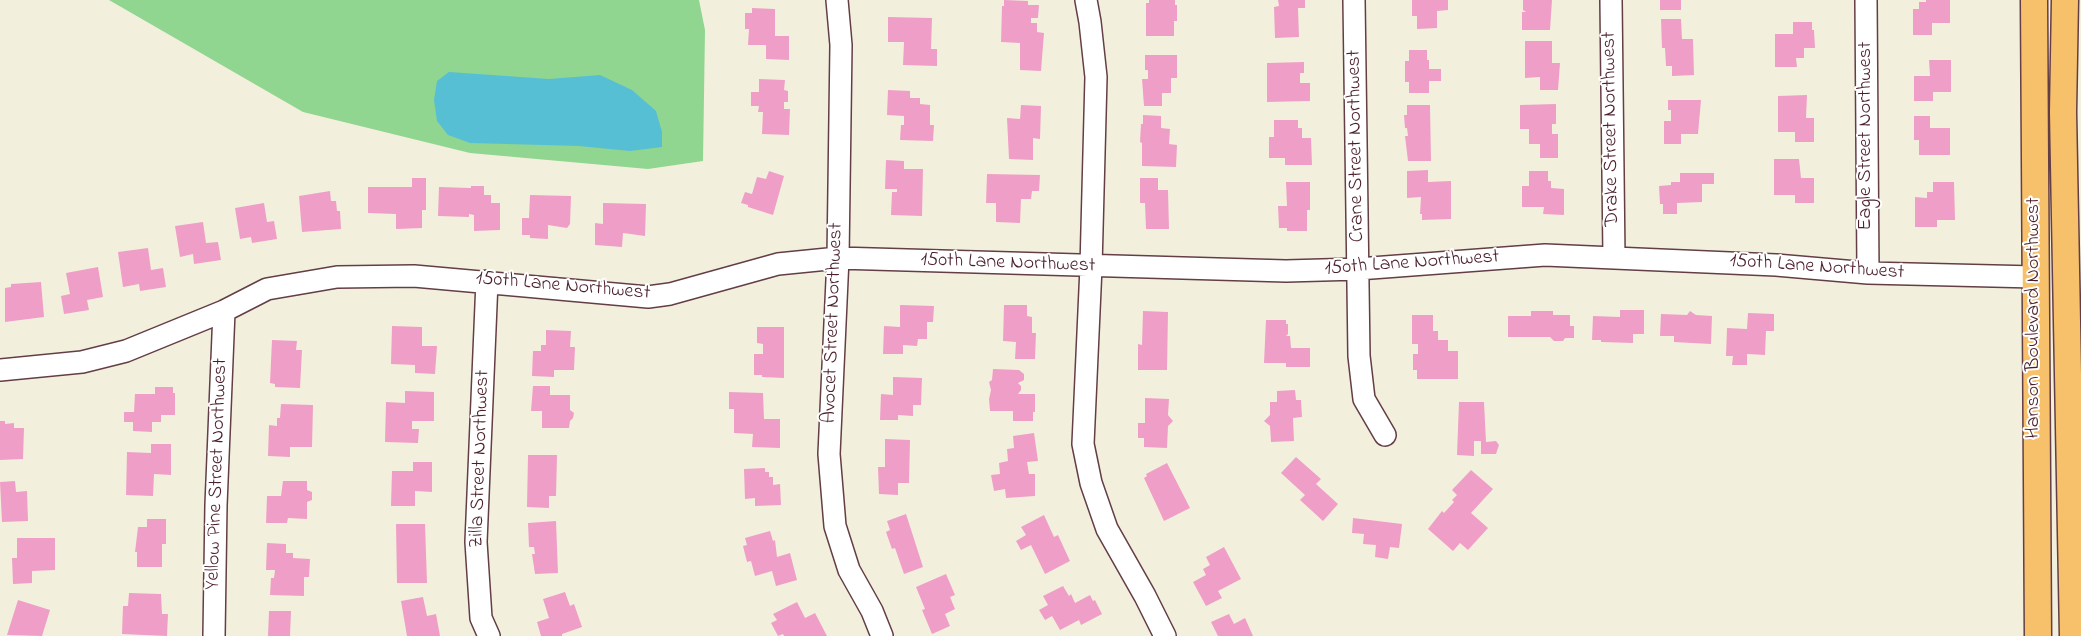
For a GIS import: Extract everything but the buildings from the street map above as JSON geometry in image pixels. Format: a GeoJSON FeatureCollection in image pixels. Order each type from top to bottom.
{"type":"FeatureCollection","features":[{"type":"Feature","properties":{"kind":"main road","name":"Hanson Boulevard Northwest"},"geometry":{"type":"LineString","coordinates":[[2034,0],[2038,636]]}},
{"type":"Feature","properties":{"kind":"main road","name":"Hanson Boulevard Northwest"},"geometry":{"type":"LineString","coordinates":[[2065,0],[2063,112],[2073,636]]}},
{"type":"Feature","properties":{"kind":"main road"},"geometry":{"type":"LineString","coordinates":[[2022,636],[2025,606],[2037,592]]}},
{"type":"Feature","properties":{"kind":"street","name":"Avocet Street Northwest"},"geometry":{"type":"LineString","coordinates":[[837,0],[841,45],[838,258],[829,454],[835,526],[849,570],[872,611],[882,636]]}},
{"type":"Feature","properties":{"kind":"street"},"geometry":{"type":"LineString","coordinates":[[1086,0],[1096,77],[1091,267],[1083,444],[1091,483],[1107,529],[1165,636]]}},
{"type":"Feature","properties":{"kind":"street","name":"Crane Street Northwest"},"geometry":{"type":"LineString","coordinates":[[1354,0],[1359,356],[1364,399],[1385,435]]}},
{"type":"Feature","properties":{"kind":"street","name":"Drake Street Northwest"},"geometry":{"type":"LineString","coordinates":[[1611,0],[1614,258]]}},
{"type":"Feature","properties":{"kind":"street","name":"Eagle Street Northwest"},"geometry":{"type":"LineString","coordinates":[[1866,0],[1868,273]]}},
{"type":"Feature","properties":{"kind":"street","name":"150th Lane Northwest"},"geometry":{"type":"LineString","coordinates":[[0,370],[82,362],[126,351],[224,311],[267,289],[337,277],[414,276],[648,296],[670,294],[778,264],[838,258],[1091,267],[1286,271],[1358,269],[1545,255],[1776,265],[1868,273],[2036,278]]}},
{"type":"Feature","properties":{"kind":"street","name":"Zilla Street Northwest"},"geometry":{"type":"LineString","coordinates":[[487,281],[476,542],[481,618],[488,636]]}},
{"type":"Feature","properties":{"kind":"street","name":"Yellow Pine Street Northwest"},"geometry":{"type":"LineString","coordinates":[[214,636],[216,505],[224,311]]}},
{"type":"Feature","properties":{"kind":"green space"},"geometry":{"type":"Polygon","coordinates":[[[109,0],[699,0],[705,30],[703,161],[648,169],[470,153],[303,112],[109,0]]]}},
{"type":"Feature","properties":{"kind":"water"},"geometry":{"type":"Polygon","coordinates":[[[449,72],[549,79],[600,75],[632,90],[656,111],[662,132],[662,147],[630,151],[579,146],[470,143],[448,135],[437,121],[434,100],[437,81],[449,72]]]}}]}
